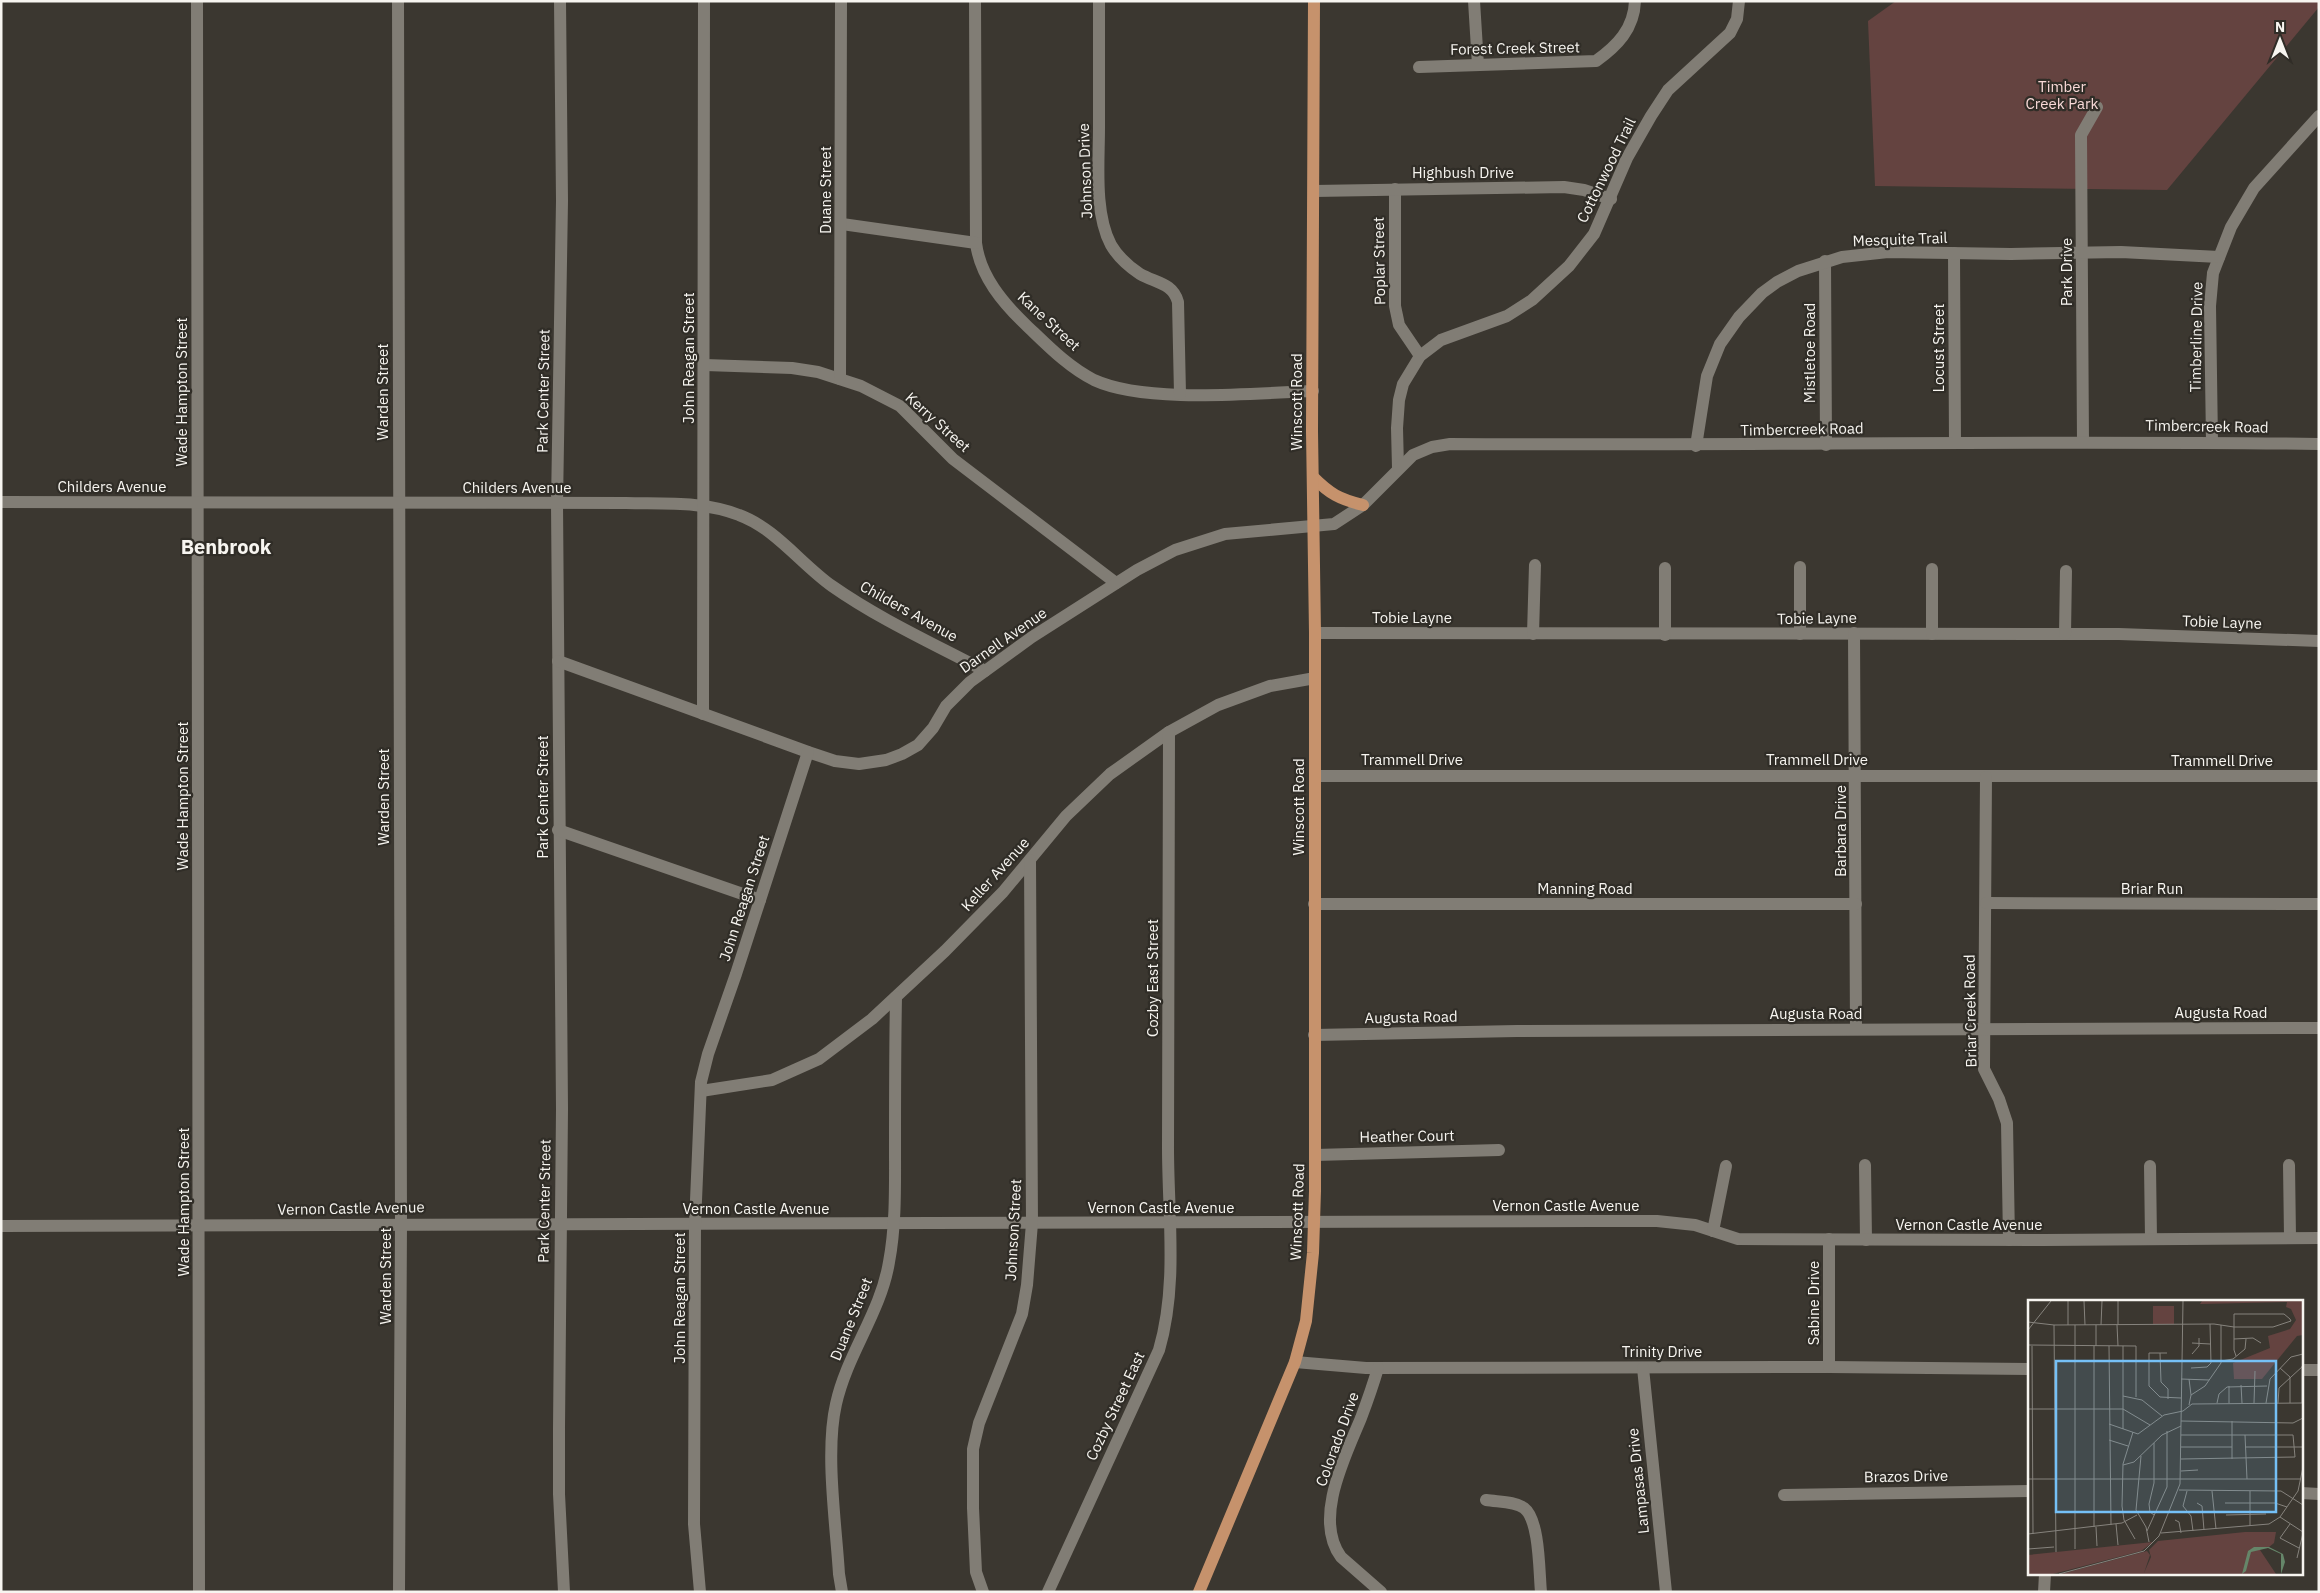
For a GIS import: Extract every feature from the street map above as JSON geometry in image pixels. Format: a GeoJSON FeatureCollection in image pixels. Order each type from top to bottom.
{"type":"FeatureCollection","features":[{"type":"Feature","properties":{"kind":"main road","name":"Winscott Road"},"geometry":{"type":"LineString","coordinates":[[1199,1592],[1295,1362],[1306,1321],[1314,1222],[1314,1]]}},
{"type":"Feature","properties":{"kind":"main road"},"geometry":{"type":"LineString","coordinates":[[1313,477],[1328,492],[1342,500],[1363,505]]}},
{"type":"Feature","properties":{"kind":"street","name":"Wade Hampton Street"},"geometry":{"type":"LineString","coordinates":[[197,1],[199,1592]]}},
{"type":"Feature","properties":{"kind":"street","name":"Warden Street"},"geometry":{"type":"LineString","coordinates":[[398,1],[401,1223],[399,1592]]}},
{"type":"Feature","properties":{"kind":"street","name":"Park Center Street"},"geometry":{"type":"LineString","coordinates":[[560,1],[562,201],[557,504],[558,830],[562,1110],[559,1224],[559,1494],[564,1592]]}},
{"type":"Feature","properties":{"kind":"street","name":"John Reagan Street"},"geometry":{"type":"LineString","coordinates":[[703,714],[705,364],[704,1]]}},
{"type":"Feature","properties":{"kind":"street","name":"Duane Street"},"geometry":{"type":"LineString","coordinates":[[840,378],[842,224],[841,1]]}},
{"type":"Feature","properties":{"kind":"street","name":"Kane Street"},"geometry":{"type":"LineString","coordinates":[[976,1],[976,243],[982,269],[1018,318],[1081,372],[1116,387],[1149,393],[1180,394],[1313,391]]}},
{"type":"Feature","properties":{"kind":"street","name":"Johnson Drive"},"geometry":{"type":"LineString","coordinates":[[1098,1],[1099,175],[1104,230],[1124,263],[1142,275],[1170,287],[1176,293],[1178,302],[1180,394]]}},
{"type":"Feature","properties":{"kind":"street"},"geometry":{"type":"LineString","coordinates":[[1474,1],[1478,66]]}},
{"type":"Feature","properties":{"kind":"street","name":"Forest Creek Street"},"geometry":{"type":"LineString","coordinates":[[1418,67],[1596,62],[1621,38],[1632,24],[1635,1]]}},
{"type":"Feature","properties":{"kind":"street","name":"Cottonwood Trail"},"geometry":{"type":"LineString","coordinates":[[1398,468],[1398,400],[1403,384],[1420,356],[1441,340],[1507,316],[1532,300],[1554,281],[1594,234],[1611,199],[1627,158],[1668,90],[1730,34],[1737,19],[1739,1]]}},
{"type":"Feature","properties":{"kind":"street","name":"Park Drive"},"geometry":{"type":"LineString","coordinates":[[2083,442],[2081,135],[2097,107]]}},
{"type":"Feature","properties":{"kind":"street","name":"Timberline Drive"},"geometry":{"type":"LineString","coordinates":[[2212,442],[2210,306],[2213,273],[2231,227],[2254,188],[2319,116]]}},
{"type":"Feature","properties":{"kind":"street","name":"Highbush Drive"},"geometry":{"type":"LineString","coordinates":[[1314,190],[1564,188],[1584,190],[1611,199]]}},
{"type":"Feature","properties":{"kind":"street","name":"Poplar Street"},"geometry":{"type":"LineString","coordinates":[[1395,189],[1395,306],[1398,325],[1420,356]]}},
{"type":"Feature","properties":{"kind":"street"},"geometry":{"type":"LineString","coordinates":[[842,224],[976,243]]}},
{"type":"Feature","properties":{"kind":"street","name":"Mesquite Trail"},"geometry":{"type":"LineString","coordinates":[[1696,446],[1707,376],[1720,344],[1739,317],[1762,293],[1777,282],[1798,271],[1825,261],[1880,253],[2121,252],[2219,257]]}},
{"type":"Feature","properties":{"kind":"street","name":"Locust Street"},"geometry":{"type":"LineString","coordinates":[[1954,253],[1955,443]]}},
{"type":"Feature","properties":{"kind":"street","name":"Mistletoe Road"},"geometry":{"type":"LineString","coordinates":[[1825,261],[1826,445]]}},
{"type":"Feature","properties":{"kind":"street","name":"Kerry Street"},"geometry":{"type":"LineString","coordinates":[[705,364],[792,368],[840,378],[861,386],[900,406],[953,459],[1116,583]]}},
{"type":"Feature","properties":{"kind":"street","name":"Timbercreek Road"},"geometry":{"type":"LineString","coordinates":[[1313,527],[1334,524],[1363,505],[1413,455],[1432,447],[1450,444],[1696,446],[2212,442],[2319,444]]}},
{"type":"Feature","properties":{"kind":"street","name":"Childers Avenue"},"geometry":{"type":"LineString","coordinates":[[1,502],[626,503],[704,506],[730,511],[755,523],[834,587],[891,621],[985,671]]}},
{"type":"Feature","properties":{"kind":"street","name":"Darnell Avenue"},"geometry":{"type":"LineString","coordinates":[[558,661],[835,761],[859,764],[886,760],[918,745],[933,728],[946,706],[970,682],[985,671],[1032,637],[1116,583],[1175,550],[1225,534],[1313,527]]}},
{"type":"Feature","properties":{"kind":"street"},"geometry":{"type":"LineString","coordinates":[[1533,634],[1535,565]]}},
{"type":"Feature","properties":{"kind":"street"},"geometry":{"type":"LineString","coordinates":[[1800,567],[1800,634]]}},
{"type":"Feature","properties":{"kind":"street"},"geometry":{"type":"LineString","coordinates":[[1665,568],[1665,635]]}},
{"type":"Feature","properties":{"kind":"street"},"geometry":{"type":"LineString","coordinates":[[1932,569],[1932,634]]}},
{"type":"Feature","properties":{"kind":"street"},"geometry":{"type":"LineString","coordinates":[[2066,571],[2066,634]]}},
{"type":"Feature","properties":{"kind":"street","name":"Tobie Layne"},"geometry":{"type":"LineString","coordinates":[[1315,633],[1665,635],[1854,633],[2066,634],[2319,641]]}},
{"type":"Feature","properties":{"kind":"street","name":"Barbara Drive"},"geometry":{"type":"LineString","coordinates":[[1854,633],[1856,1029]]}},
{"type":"Feature","properties":{"kind":"street","name":"Keller Avenue"},"geometry":{"type":"LineString","coordinates":[[700,1091],[758,1084],[804,1067],[841,1044],[945,951],[997,899],[1066,816],[1110,774],[1169,732],[1218,705],[1270,686],[1315,678]]}},
{"type":"Feature","properties":{"kind":"street","name":"Cozby East Street"},"geometry":{"type":"LineString","coordinates":[[1169,732],[1169,1224]]}},
{"type":"Feature","properties":{"kind":"street","name":"John Reagan Street"},"geometry":{"type":"LineString","coordinates":[[700,1592],[694,1524],[695,1224],[700,1091],[708,1054],[808,752]]}},
{"type":"Feature","properties":{"kind":"street","name":"Trammell Drive"},"geometry":{"type":"LineString","coordinates":[[1315,776],[2319,776]]}},
{"type":"Feature","properties":{"kind":"street","name":"Briar Creek Road"},"geometry":{"type":"LineString","coordinates":[[1986,777],[1984,1069],[1999,1099],[2007,1123],[2009,1240]]}},
{"type":"Feature","properties":{"kind":"street"},"geometry":{"type":"LineString","coordinates":[[558,830],[760,900]]}},
{"type":"Feature","properties":{"kind":"street","name":"Johnson Street"},"geometry":{"type":"LineString","coordinates":[[983,1592],[976,1572],[973,1449],[979,1423],[1022,1314],[1027,1285],[1032,1224],[1030,860]]}},
{"type":"Feature","properties":{"kind":"street","name":"Briar Run"},"geometry":{"type":"LineString","coordinates":[[1986,903],[2319,904]]}},
{"type":"Feature","properties":{"kind":"street","name":"Manning Road"},"geometry":{"type":"LineString","coordinates":[[1314,904],[1856,904]]}},
{"type":"Feature","properties":{"kind":"street","name":"Duane Street"},"geometry":{"type":"LineString","coordinates":[[842,1592],[839,1574],[832,1461],[833,1426],[836,1403],[846,1373],[878,1302],[889,1263],[893,1224],[896,996]]}},
{"type":"Feature","properties":{"kind":"street","name":"Augusta Road"},"geometry":{"type":"LineString","coordinates":[[1314,1036],[1527,1031],[2319,1028]]}},
{"type":"Feature","properties":{"kind":"street","name":"Heather Court"},"geometry":{"type":"LineString","coordinates":[[1315,1155],[1499,1150]]}},
{"type":"Feature","properties":{"kind":"street"},"geometry":{"type":"LineString","coordinates":[[1865,1165],[1866,1240]]}},
{"type":"Feature","properties":{"kind":"street"},"geometry":{"type":"LineString","coordinates":[[2289,1165],[2290,1238]]}},
{"type":"Feature","properties":{"kind":"street"},"geometry":{"type":"LineString","coordinates":[[1713,1231],[1726,1166]]}},
{"type":"Feature","properties":{"kind":"street"},"geometry":{"type":"LineString","coordinates":[[2150,1166],[2151,1239]]}},
{"type":"Feature","properties":{"kind":"street","name":"Vernon Castle Avenue"},"geometry":{"type":"LineString","coordinates":[[1,1226],[401,1223],[1169,1224],[1657,1221],[1695,1225],[1738,1239],[2319,1238]]}},
{"type":"Feature","properties":{"kind":"street","name":"Cozby Street East"},"geometry":{"type":"LineString","coordinates":[[1048,1592],[1159,1350],[1168,1310],[1171,1269],[1169,1224]]}},
{"type":"Feature","properties":{"kind":"street","name":"Sabine Drive"},"geometry":{"type":"LineString","coordinates":[[1829,1239],[1829,1366]]}},
{"type":"Feature","properties":{"kind":"street","name":"Trinity Drive"},"geometry":{"type":"LineString","coordinates":[[1295,1362],[1378,1368],[1829,1366],[2028,1369]]}},
{"type":"Feature","properties":{"kind":"street","name":"Colorado Drive"},"geometry":{"type":"LineString","coordinates":[[1378,1368],[1369,1398],[1337,1479],[1330,1512],[1331,1533],[1336,1551],[1381,1592]]}},
{"type":"Feature","properties":{"kind":"street","name":"Lampasas Drive"},"geometry":{"type":"LineString","coordinates":[[1643,1368],[1666,1592]]}},
{"type":"Feature","properties":{"kind":"street"},"geometry":{"type":"LineString","coordinates":[[2302,1370],[2319,1370]]}},
{"type":"Feature","properties":{"kind":"street","name":"Brazos Drive"},"geometry":{"type":"LineString","coordinates":[[1784,1495],[2028,1491]]}},
{"type":"Feature","properties":{"kind":"street"},"geometry":{"type":"LineString","coordinates":[[2302,1493],[2319,1494]]}},
{"type":"Feature","properties":{"kind":"street"},"geometry":{"type":"LineString","coordinates":[[1486,1500],[1519,1505],[1528,1512],[1534,1527],[1541,1592]]}},
{"type":"Feature","properties":{"kind":"street"},"geometry":{"type":"LineString","coordinates":[[2044,1592],[2045,1576]]}},
{"type":"Feature","properties":{"kind":"green space","name":"Timber Creek Park"},"geometry":{"type":"Polygon","coordinates":[[[1896,1],[2319,1],[2319,7],[2167,190],[1875,186],[1868,21],[1896,1]]]}},
{"type":"Feature","properties":{"kind":"district","name":"Benbrook"},"geometry":{"type":"Point","coordinates":[226,546]}}]}
